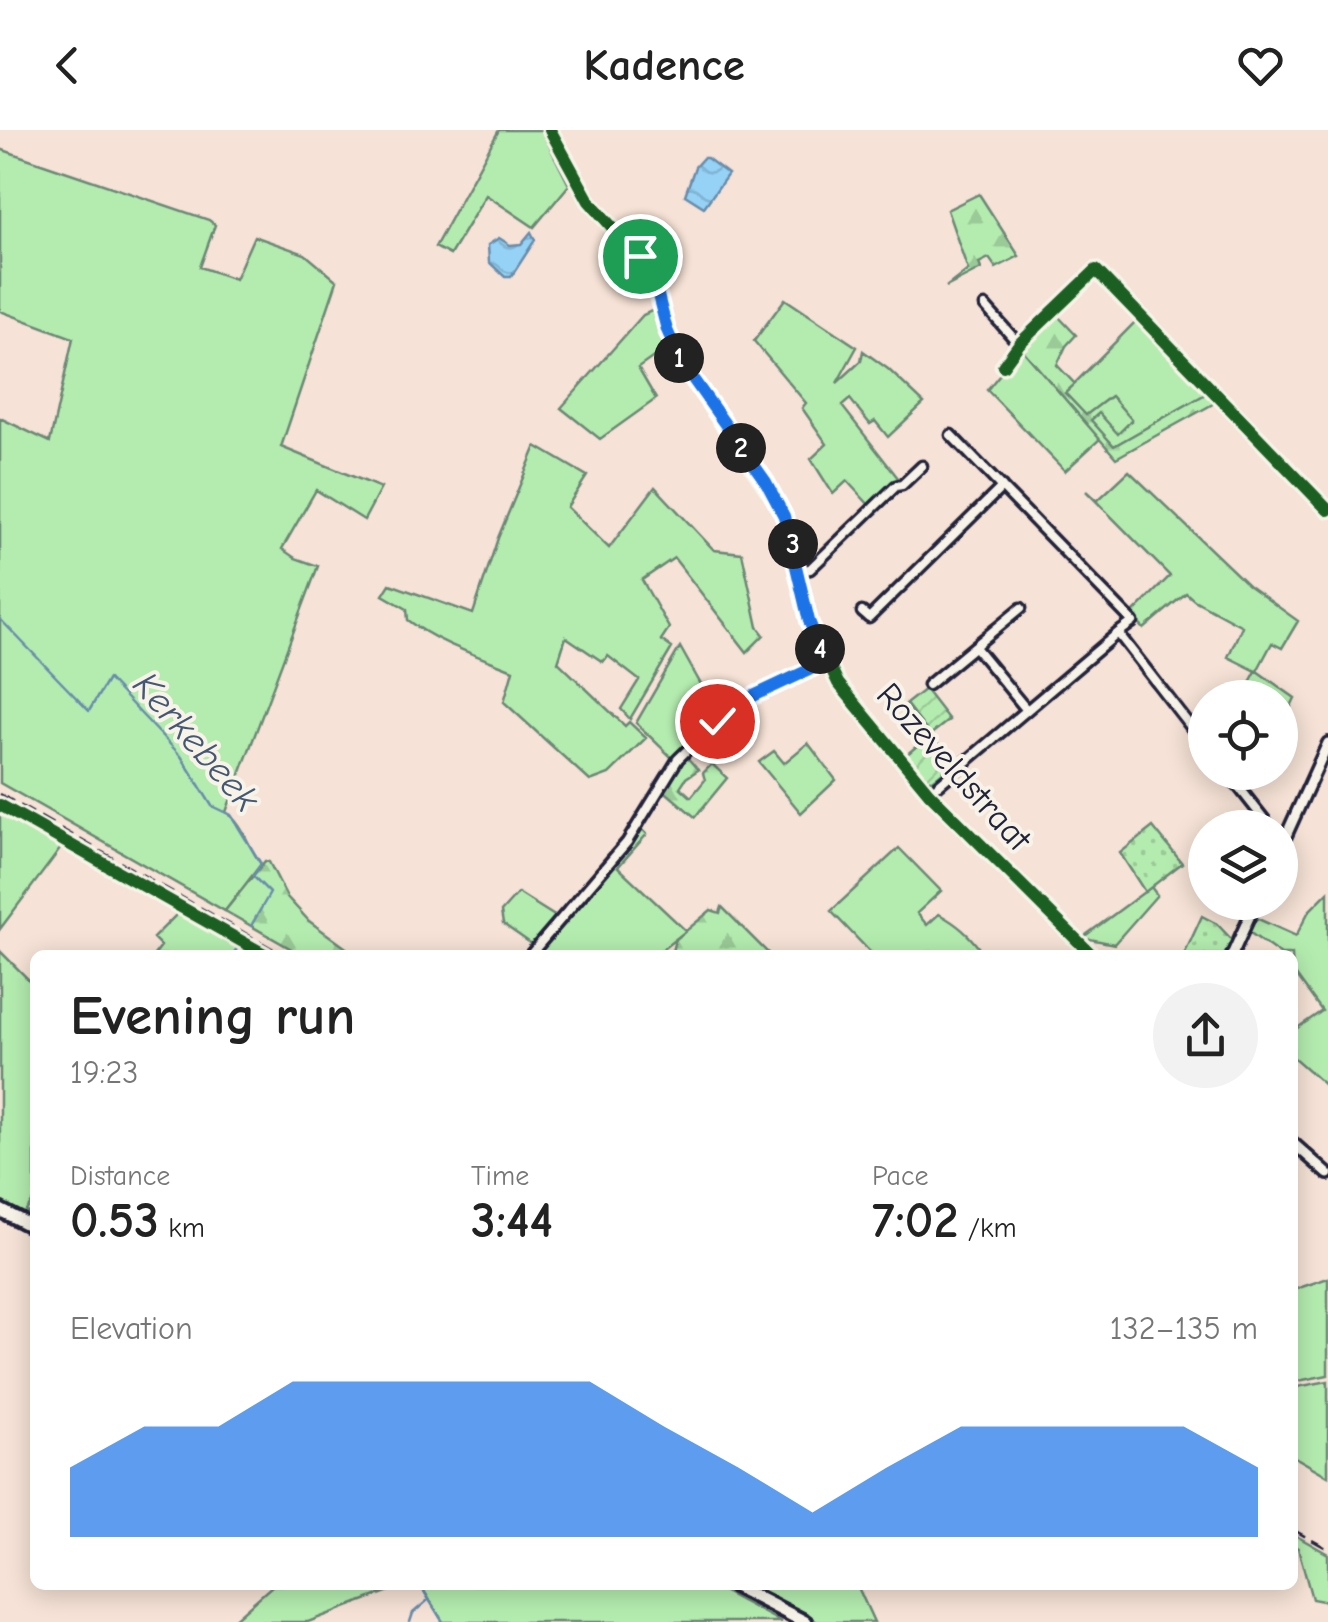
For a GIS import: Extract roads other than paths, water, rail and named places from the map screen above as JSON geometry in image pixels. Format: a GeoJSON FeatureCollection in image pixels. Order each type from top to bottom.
{"type":"FeatureCollection","features":[{"type":"Feature","properties":{"kind":"main road"},"geometry":{"type":"LineString","coordinates":[[0,1210],[30,1225]]}},
{"type":"Feature","properties":{"kind":"main road"},"geometry":{"type":"LineString","coordinates":[[743,1590],[806,1622]]}},
{"type":"Feature","properties":{"kind":"street","name":"Rozeveldstraat"},"geometry":{"type":"LineString","coordinates":[[550,130],[589,200],[650,270],[674,349],[772,494],[789,528],[809,621],[826,662],[874,730],[928,793],[1087,950]]}},
{"type":"Feature","properties":{"kind":"street"},"geometry":{"type":"LineString","coordinates":[[1003,366],[1017,347],[1096,270],[1328,510]]}},
{"type":"Feature","properties":{"kind":"street"},"geometry":{"type":"LineString","coordinates":[[986,306],[1017,347]]}},
{"type":"Feature","properties":{"kind":"street"},"geometry":{"type":"LineString","coordinates":[[928,793],[1118,634],[1136,625],[952,435]]}},
{"type":"Feature","properties":{"kind":"street"},"geometry":{"type":"LineString","coordinates":[[799,571],[810,569],[922,466]]}},
{"type":"Feature","properties":{"kind":"street"},"geometry":{"type":"LineString","coordinates":[[862,612],[869,618],[1002,486]]}},
{"type":"Feature","properties":{"kind":"street"},"geometry":{"type":"LineString","coordinates":[[928,685],[1021,608]]}},
{"type":"Feature","properties":{"kind":"street"},"geometry":{"type":"LineString","coordinates":[[1118,634],[1188,723]]}},
{"type":"Feature","properties":{"kind":"street"},"geometry":{"type":"LineString","coordinates":[[974,647],[1026,709]]}},
{"type":"Feature","properties":{"kind":"street"},"geometry":{"type":"LineString","coordinates":[[534,950],[627,842],[678,760],[717,721],[745,700],[826,662]]}},
{"type":"Feature","properties":{"kind":"street"},"geometry":{"type":"LineString","coordinates":[[1297,810],[1328,743]]}},
{"type":"Feature","properties":{"kind":"street"},"geometry":{"type":"LineString","coordinates":[[1241,790],[1257,810]]}},
{"type":"Feature","properties":{"kind":"street"},"geometry":{"type":"LineString","coordinates":[[1234,950],[1248,920]]}},
{"type":"Feature","properties":{"kind":"street"},"geometry":{"type":"LineString","coordinates":[[1298,1147],[1328,1174]]}},
{"type":"Feature","properties":{"kind":"water"},"geometry":{"type":"Polygon","coordinates":[[[703,158],[728,174],[704,207],[685,195],[695,167],[703,158]]]}},
{"type":"Feature","properties":{"kind":"water"},"geometry":{"type":"Polygon","coordinates":[[[531,232],[535,240],[511,277],[505,277],[489,262],[488,245],[499,238],[510,245],[521,244],[531,232]]]}},
{"type":"Feature","properties":{"kind":"waterway","name":"Kerkebeek"},"geometry":{"type":"LineString","coordinates":[[0,619],[89,711],[108,679],[181,756],[212,806],[231,815],[261,864],[253,876],[270,893],[251,926]]}},
{"type":"Feature","properties":{"kind":"waterway","name":"Kerkebeek"},"geometry":{"type":"LineString","coordinates":[[236,950],[241,942]]}},
{"type":"Feature","properties":{"kind":"waterway","name":"Kerkebeek"},"geometry":{"type":"LineString","coordinates":[[423,1590],[443,1622]]}},
{"type":"Feature","properties":{"kind":"waterway"},"geometry":{"type":"LineString","coordinates":[[410,1622],[413,1613],[427,1601]]}},
{"type":"Feature","properties":{"kind":"railway"},"geometry":{"type":"LineString","coordinates":[[0,794],[275,950]]}},
{"type":"Feature","properties":{"kind":"railway"},"geometry":{"type":"LineString","coordinates":[[1298,1532],[1328,1549]]}}]}
